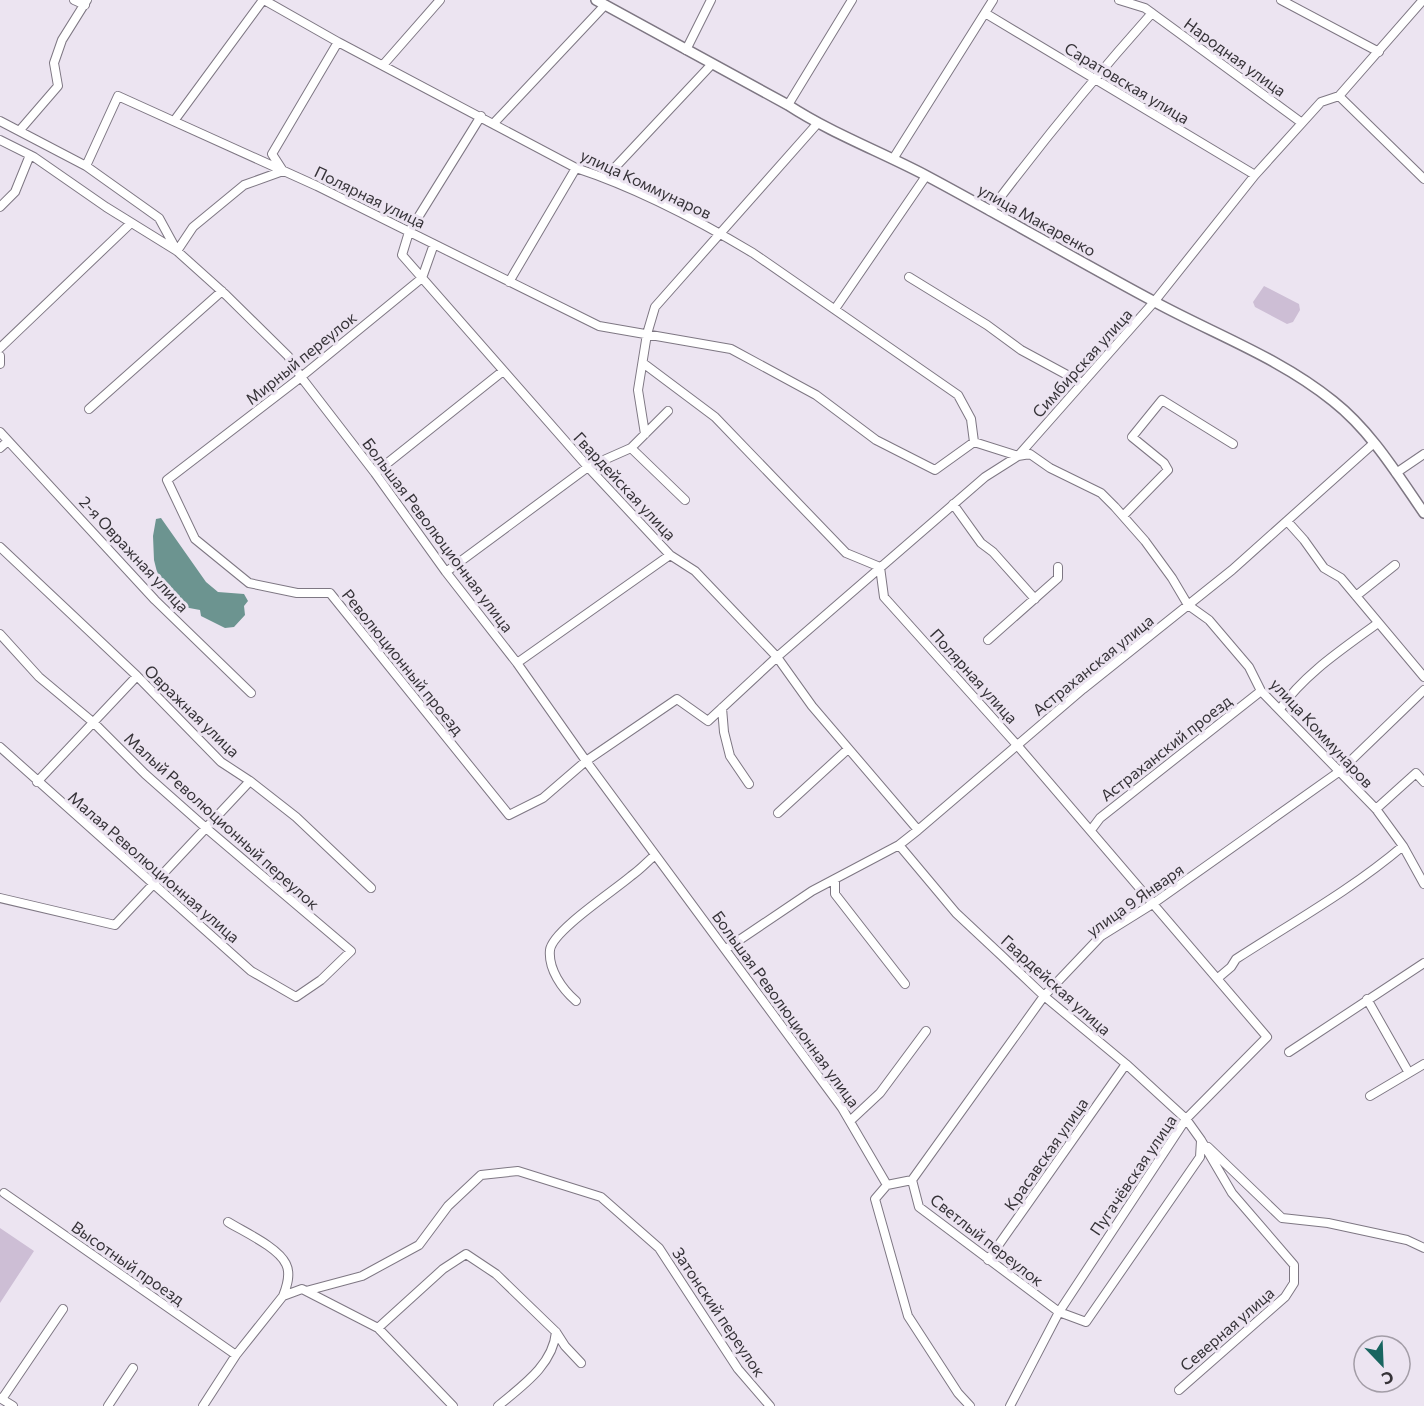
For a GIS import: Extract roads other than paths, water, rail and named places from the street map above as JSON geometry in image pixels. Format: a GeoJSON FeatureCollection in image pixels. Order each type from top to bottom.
{"type":"FeatureCollection","features":[{"type":"Feature","properties":{"kind":"main road","name":"улица Макаренко"},"geometry":{"type":"LineString","coordinates":[[596,0],[788,105],[817,124],[926,176],[1154,302],[1270,360],[1309,384],[1335,402],[1374,443],[1424,513]]}},
{"type":"Feature","properties":{"kind":"street"},"geometry":{"type":"LineString","coordinates":[[20,130],[58,86],[54,63],[62,40],[86,2],[74,0]]}},
{"type":"Feature","properties":{"kind":"street"},"geometry":{"type":"LineString","coordinates":[[174,122],[263,0]]}},
{"type":"Feature","properties":{"kind":"street","name":"улица Коммунаров"},"geometry":{"type":"LineString","coordinates":[[263,0],[576,168],[606,177],[719,233],[835,309],[958,395],[971,419],[974,442],[1018,456],[1030,454],[1050,468],[1101,493],[1145,541],[1188,605],[1209,620],[1229,642],[1249,667],[1261,691],[1376,809],[1403,846],[1424,884]]}},
{"type":"Feature","properties":{"kind":"street"},"geometry":{"type":"LineString","coordinates":[[383,64],[440,0]]}},
{"type":"Feature","properties":{"kind":"street"},"geometry":{"type":"LineString","coordinates":[[686,50],[711,0]]}},
{"type":"Feature","properties":{"kind":"street"},"geometry":{"type":"LineString","coordinates":[[788,105],[852,0]]}},
{"type":"Feature","properties":{"kind":"street"},"geometry":{"type":"LineString","coordinates":[[893,159],[993,0]]}},
{"type":"Feature","properties":{"kind":"street","name":"Народная улица"},"geometry":{"type":"LineString","coordinates":[[1119,0],[1145,8],[1302,123]]}},
{"type":"Feature","properties":{"kind":"street"},"geometry":{"type":"LineString","coordinates":[[1281,0],[1379,52]]}},
{"type":"Feature","properties":{"kind":"street","name":"Симбирская улица"},"geometry":{"type":"LineString","coordinates":[[586,761],[677,699],[708,721],[777,657],[953,504],[985,477],[1018,456],[1154,302],[1255,176],[1321,102],[1339,96],[1422,0]]}},
{"type":"Feature","properties":{"kind":"street"},"geometry":{"type":"LineString","coordinates":[[494,123],[605,5]]}},
{"type":"Feature","properties":{"kind":"street","name":"Саратовская улица"},"geometry":{"type":"LineString","coordinates":[[985,13],[1255,176]]}},
{"type":"Feature","properties":{"kind":"street"},"geometry":{"type":"LineString","coordinates":[[990,211],[1027,162],[1152,13]]}},
{"type":"Feature","properties":{"kind":"street"},"geometry":{"type":"LineString","coordinates":[[177,251],[193,227],[244,185],[282,171],[272,154],[338,42]]}},
{"type":"Feature","properties":{"kind":"street"},"geometry":{"type":"LineString","coordinates":[[606,177],[712,64]]}},
{"type":"Feature","properties":{"kind":"street","name":"Полярная улица"},"geometry":{"type":"LineString","coordinates":[[86,166],[118,96],[317,186],[599,326],[731,349],[816,395],[876,440],[935,470],[974,442]]}},
{"type":"Feature","properties":{"kind":"street"},"geometry":{"type":"LineString","coordinates":[[1339,96],[1424,178]]}},
{"type":"Feature","properties":{"kind":"street"},"geometry":{"type":"LineString","coordinates":[[409,232],[481,116]]}},
{"type":"Feature","properties":{"kind":"street"},"geometry":{"type":"LineString","coordinates":[[0,121],[86,166]]}},
{"type":"Feature","properties":{"kind":"street"},"geometry":{"type":"LineString","coordinates":[[645,434],[638,390],[647,334],[655,307],[817,124]]}},
{"type":"Feature","properties":{"kind":"street"},"geometry":{"type":"LineString","coordinates":[[0,140],[30,155],[131,223],[0,348]]}},
{"type":"Feature","properties":{"kind":"street"},"geometry":{"type":"LineString","coordinates":[[0,207],[15,192],[30,155]]}},
{"type":"Feature","properties":{"kind":"street","name":"Большая Революционная улица"},"geometry":{"type":"LineString","coordinates":[[86,166],[159,218],[177,251]]}},
{"type":"Feature","properties":{"kind":"street"},"geometry":{"type":"LineString","coordinates":[[509,282],[576,168]]}},
{"type":"Feature","properties":{"kind":"street"},"geometry":{"type":"LineString","coordinates":[[835,309],[926,176]]}},
{"type":"Feature","properties":{"kind":"street","name":"Большая Революционная улица"},"geometry":{"type":"LineString","coordinates":[[131,223],[177,251],[222,291],[288,356],[301,377],[375,473],[446,572],[517,663],[586,761],[726,949],[850,1121],[887,1185]]}},
{"type":"Feature","properties":{"kind":"street","name":"Гвардейская улица"},"geometry":{"type":"LineString","coordinates":[[409,232],[402,255],[588,467],[670,555],[695,570],[777,657],[812,706],[918,830]]}},
{"type":"Feature","properties":{"kind":"street"},"geometry":{"type":"LineString","coordinates":[[422,278],[434,244]]}},
{"type":"Feature","properties":{"kind":"street"},"geometry":{"type":"LineString","coordinates":[[909,277],[1021,350],[1083,383]]}},
{"type":"Feature","properties":{"kind":"street","name":"Мирный переулок"},"geometry":{"type":"LineString","coordinates":[[167,480],[301,377],[422,278]]}},
{"type":"Feature","properties":{"kind":"street"},"geometry":{"type":"LineString","coordinates":[[89,409],[222,291]]}},
{"type":"Feature","properties":{"kind":"street"},"geometry":{"type":"LineString","coordinates":[[643,363],[715,417],[846,553],[880,567]]}},
{"type":"Feature","properties":{"kind":"street"},"geometry":{"type":"LineString","coordinates":[[375,473],[503,371]]}},
{"type":"Feature","properties":{"kind":"street"},"geometry":{"type":"LineString","coordinates":[[1123,516],[1168,470],[1164,463],[1132,437],[1162,400],[1233,444]]}},
{"type":"Feature","properties":{"kind":"street"},"geometry":{"type":"LineString","coordinates":[[446,572],[588,467],[631,448],[668,411]]}},
{"type":"Feature","properties":{"kind":"street","name":"2-я Овражная улица"},"geometry":{"type":"LineString","coordinates":[[0,432],[155,600],[251,693]]}},
{"type":"Feature","properties":{"kind":"street"},"geometry":{"type":"LineString","coordinates":[[0,448],[8,441]]}},
{"type":"Feature","properties":{"kind":"street","name":"Астраханская улица"},"geometry":{"type":"LineString","coordinates":[[726,949],[812,891],[899,845],[1083,689],[1232,570],[1374,443]]}},
{"type":"Feature","properties":{"kind":"street"},"geometry":{"type":"LineString","coordinates":[[631,448],[685,500]]}},
{"type":"Feature","properties":{"kind":"street"},"geometry":{"type":"LineString","coordinates":[[1396,473],[1424,454]]}},
{"type":"Feature","properties":{"kind":"street","name":"Революционный проезд"},"geometry":{"type":"LineString","coordinates":[[167,480],[195,539],[249,583],[297,593],[330,593],[508,814],[543,798],[586,761]]}},
{"type":"Feature","properties":{"kind":"street"},"geometry":{"type":"LineString","coordinates":[[953,504],[981,543],[993,552],[1035,599]]}},
{"type":"Feature","properties":{"kind":"street"},"geometry":{"type":"LineString","coordinates":[[1287,521],[1324,568],[1341,578],[1424,677]]}},
{"type":"Feature","properties":{"kind":"street","name":"Овражная улица"},"geometry":{"type":"LineString","coordinates":[[0,547],[137,676],[220,762],[250,781],[296,817],[371,888]]}},
{"type":"Feature","properties":{"kind":"street"},"geometry":{"type":"LineString","coordinates":[[517,663],[670,555]]}},
{"type":"Feature","properties":{"kind":"street"},"geometry":{"type":"LineString","coordinates":[[1356,596],[1395,565]]}},
{"type":"Feature","properties":{"kind":"street","name":"Полярная улица"},"geometry":{"type":"LineString","coordinates":[[880,567],[884,597],[1017,745],[1267,1037]]}},
{"type":"Feature","properties":{"kind":"street"},"geometry":{"type":"LineString","coordinates":[[988,640],[1058,578],[1058,567]]}},
{"type":"Feature","properties":{"kind":"street"},"geometry":{"type":"LineString","coordinates":[[1281,709],[1290,695],[1322,666],[1378,623]]}},
{"type":"Feature","properties":{"kind":"street","name":"Малый Революционный переулок"},"geometry":{"type":"LineString","coordinates":[[0,634],[39,677],[94,723],[145,774],[351,951],[321,980],[296,997]]}},
{"type":"Feature","properties":{"kind":"street"},"geometry":{"type":"LineString","coordinates":[[37,782],[137,676]]}},
{"type":"Feature","properties":{"kind":"street","name":"улица 9 Января"},"geometry":{"type":"LineString","coordinates":[[912,1180],[1044,996],[1101,936],[1154,903],[1340,771],[1424,690]]}},
{"type":"Feature","properties":{"kind":"street","name":"Астраханский проезд"},"geometry":{"type":"LineString","coordinates":[[1090,830],[1100,818],[1261,691]]}},
{"type":"Feature","properties":{"kind":"street"},"geometry":{"type":"LineString","coordinates":[[722,708],[724,732],[730,756],[749,783]]}},
{"type":"Feature","properties":{"kind":"street","name":"Малая Революционная улица"},"geometry":{"type":"LineString","coordinates":[[0,747],[251,971],[296,997]]}},
{"type":"Feature","properties":{"kind":"street"},"geometry":{"type":"LineString","coordinates":[[778,813],[848,748]]}},
{"type":"Feature","properties":{"kind":"street"},"geometry":{"type":"LineString","coordinates":[[1376,809],[1416,774],[1424,782]]}},
{"type":"Feature","properties":{"kind":"street"},"geometry":{"type":"LineString","coordinates":[[0,898],[115,925],[250,781]]}},
{"type":"Feature","properties":{"kind":"street","name":"Гвардейская улица"},"geometry":{"type":"LineString","coordinates":[[899,845],[956,912],[1044,996],[1126,1064],[1186,1119],[1201,1140]]}},
{"type":"Feature","properties":{"kind":"street"},"geometry":{"type":"LineString","coordinates":[[1218,978],[1232,967],[1236,959],[1373,871],[1403,846]]}},
{"type":"Feature","properties":{"kind":"street"},"geometry":{"type":"LineString","coordinates":[[576,1001],[563,990],[551,963],[550,948],[566,927],[656,855]]}},
{"type":"Feature","properties":{"kind":"street"},"geometry":{"type":"LineString","coordinates":[[835,879],[835,894],[906,984]]}},
{"type":"Feature","properties":{"kind":"street"},"geometry":{"type":"LineString","coordinates":[[1289,1052],[1424,963]]}},
{"type":"Feature","properties":{"kind":"street"},"geometry":{"type":"LineString","coordinates":[[1367,999],[1409,1073]]}},
{"type":"Feature","properties":{"kind":"street"},"geometry":{"type":"LineString","coordinates":[[850,1121],[880,1093],[926,1031]]}},
{"type":"Feature","properties":{"kind":"street","name":"Пугачёвская улица"},"geometry":{"type":"LineString","coordinates":[[1010,1406],[1059,1312],[1186,1119],[1267,1037]]}},
{"type":"Feature","properties":{"kind":"street","name":"Красавская улица"},"geometry":{"type":"LineString","coordinates":[[988,1260],[1126,1064]]}},
{"type":"Feature","properties":{"kind":"street"},"geometry":{"type":"LineString","coordinates":[[1371,1096],[1424,1064]]}},
{"type":"Feature","properties":{"kind":"street"},"geometry":{"type":"LineString","coordinates":[[1201,1140],[1282,1218],[1328,1223],[1407,1240],[1424,1248]]}},
{"type":"Feature","properties":{"kind":"street"},"geometry":{"type":"LineString","coordinates":[[1059,1312],[1086,1322],[1200,1157],[1201,1140]]}},
{"type":"Feature","properties":{"kind":"street","name":"Северная улица"},"geometry":{"type":"LineString","coordinates":[[1179,1390],[1285,1297],[1294,1283],[1294,1265],[1232,1193],[1201,1140]]}},
{"type":"Feature","properties":{"kind":"street","name":"Затонский переулок"},"geometry":{"type":"LineString","coordinates":[[306,1291],[362,1276],[419,1245],[448,1206],[481,1175],[518,1171],[601,1197],[659,1248],[738,1370],[770,1406]]}},
{"type":"Feature","properties":{"kind":"street"},"geometry":{"type":"LineString","coordinates":[[912,1180],[887,1185],[875,1199],[908,1316],[958,1394],[970,1406]]}},
{"type":"Feature","properties":{"kind":"street","name":"Светлый переулок"},"geometry":{"type":"LineString","coordinates":[[912,1180],[919,1207],[1059,1312]]}},
{"type":"Feature","properties":{"kind":"street","name":"Высотный проезд"},"geometry":{"type":"LineString","coordinates":[[4,1193],[236,1355]]}},
{"type":"Feature","properties":{"kind":"street"},"geometry":{"type":"LineString","coordinates":[[203,1406],[236,1355],[283,1296],[289,1281],[286,1264],[276,1251],[228,1222]]}},
{"type":"Feature","properties":{"kind":"street"},"geometry":{"type":"LineString","coordinates":[[378,1328],[442,1269],[466,1254],[496,1274],[556,1332],[581,1363]]}},
{"type":"Feature","properties":{"kind":"street"},"geometry":{"type":"LineString","coordinates":[[283,1296],[302,1289],[378,1328],[453,1406]]}},
{"type":"Feature","properties":{"kind":"street"},"geometry":{"type":"LineString","coordinates":[[13,1406],[1,1398],[63,1309]]}},
{"type":"Feature","properties":{"kind":"street"},"geometry":{"type":"LineString","coordinates":[[498,1406],[549,1359],[556,1332]]}},
{"type":"Feature","properties":{"kind":"street"},"geometry":{"type":"LineString","coordinates":[[108,1406],[133,1368]]}}]}
